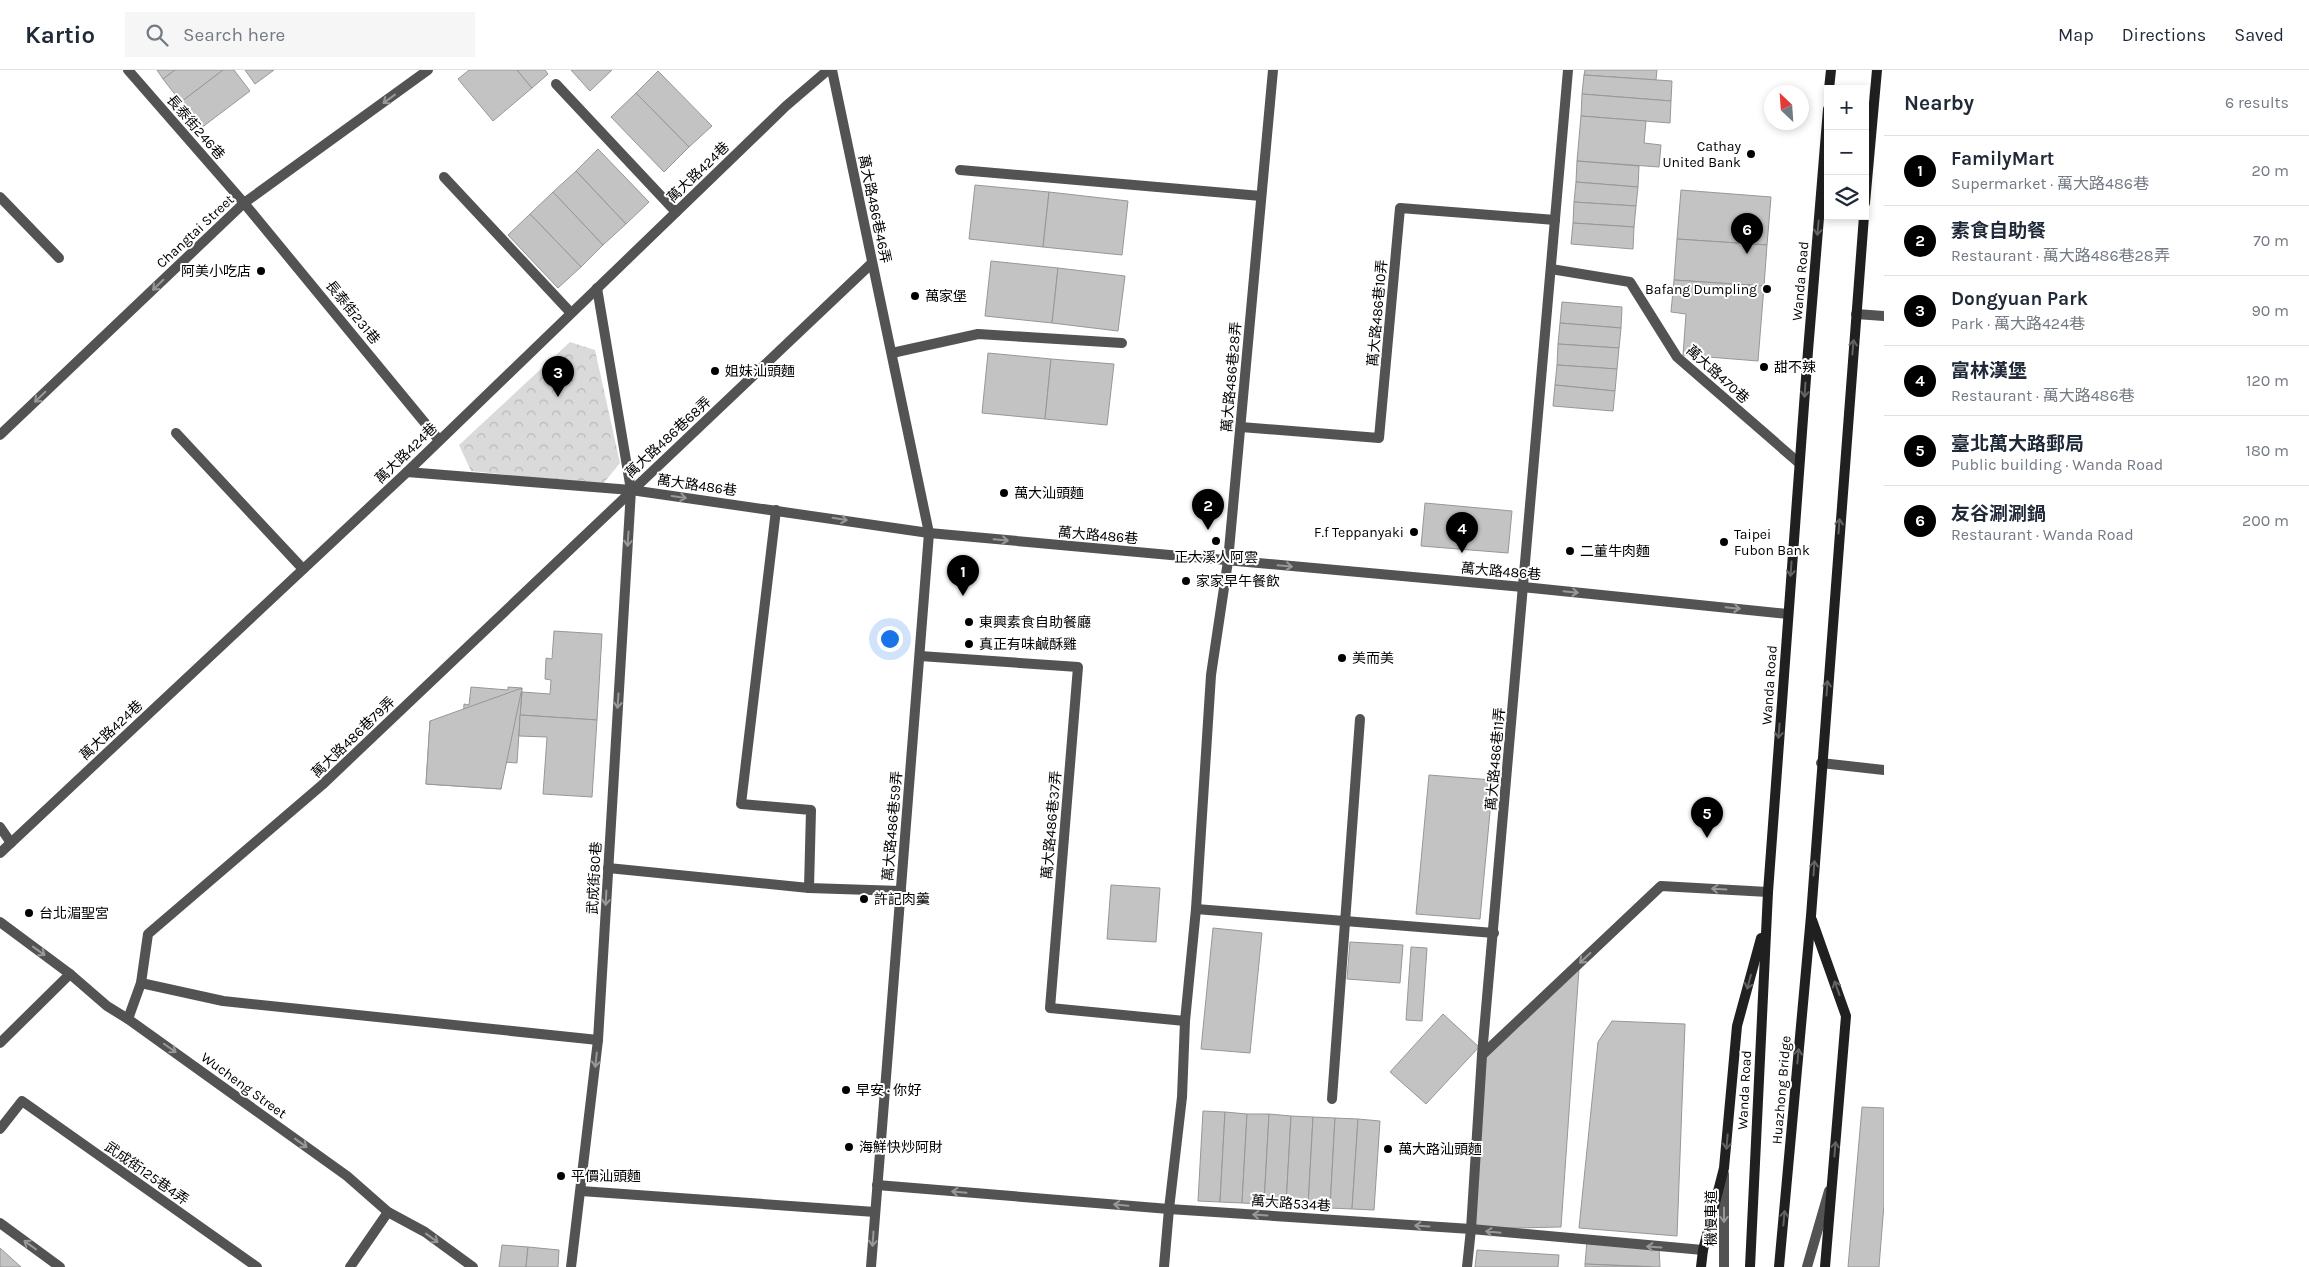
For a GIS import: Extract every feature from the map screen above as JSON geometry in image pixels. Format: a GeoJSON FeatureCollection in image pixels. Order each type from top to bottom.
{"type":"FeatureCollection","features":[{"type":"Feature","properties":{"kind":"main road"},"geometry":{"type":"LineString","coordinates":[[1829,85],[1831,70]]}},
{"type":"Feature","properties":{"kind":"main road"},"geometry":{"type":"LineString","coordinates":[[1867,175],[1877,70]]}},
{"type":"Feature","properties":{"kind":"main road","name":"Wanda Road"},"geometry":{"type":"LineString","coordinates":[[1750,1266],[1766,918],[1799,463],[1826,130]]}},
{"type":"Feature","properties":{"kind":"main road"},"geometry":{"type":"LineString","coordinates":[[1825,1267],[1846,1016],[1811,916],[1821,763],[1864,220]]}},
{"type":"Feature","properties":{"kind":"main road","name":"Huazhong Bridge"},"geometry":{"type":"LineString","coordinates":[[1779,1267],[1811,916]]}},
{"type":"Feature","properties":{"kind":"main road"},"geometry":{"type":"LineString","coordinates":[[1702,1267],[1703,1250],[1724,1168],[1737,1026],[1766,918]]}},
{"type":"Feature","properties":{"kind":"street","name":"長泰街246巷"},"geometry":{"type":"LineString","coordinates":[[128,70],[244,203]]}},
{"type":"Feature","properties":{"kind":"street","name":"Changtai Street"},"geometry":{"type":"LineString","coordinates":[[0,435],[244,203],[428,70]]}},
{"type":"Feature","properties":{"kind":"street","name":"萬大路424巷"},"geometry":{"type":"LineString","coordinates":[[0,853],[407,472],[786,106],[828,70]]}},
{"type":"Feature","properties":{"kind":"street","name":"萬大路486巷46弄"},"geometry":{"type":"LineString","coordinates":[[832,70],[929,533]]}},
{"type":"Feature","properties":{"kind":"street","name":"萬大路486巷28弄"},"geometry":{"type":"LineString","coordinates":[[1228,561],[1273,70]]}},
{"type":"Feature","properties":{"kind":"street"},"geometry":{"type":"LineString","coordinates":[[1523,587],[1568,70]]}},
{"type":"Feature","properties":{"kind":"street"},"geometry":{"type":"LineString","coordinates":[[556,84],[676,212]]}},
{"type":"Feature","properties":{"kind":"street"},"geometry":{"type":"LineString","coordinates":[[960,170],[1261,196]]}},
{"type":"Feature","properties":{"kind":"street"},"geometry":{"type":"LineString","coordinates":[[444,177],[571,313]]}},
{"type":"Feature","properties":{"kind":"street"},"geometry":{"type":"LineString","coordinates":[[1,199],[59,258]]}},
{"type":"Feature","properties":{"kind":"street","name":"長泰街231巷"},"geometry":{"type":"LineString","coordinates":[[244,203],[439,440]]}},
{"type":"Feature","properties":{"kind":"street","name":"萬大路486巷10弄"},"geometry":{"type":"LineString","coordinates":[[1240,427],[1379,438],[1400,208],[1555,220]]}},
{"type":"Feature","properties":{"kind":"street","name":"萬大路486巷68弄"},"geometry":{"type":"LineString","coordinates":[[631,490],[872,263]]}},
{"type":"Feature","properties":{"kind":"street","name":"萬大路470巷"},"geometry":{"type":"LineString","coordinates":[[1551,269],[1630,282],[1677,357],[1799,463]]}},
{"type":"Feature","properties":{"kind":"street","name":"萬大路486巷68弄"},"geometry":{"type":"LineString","coordinates":[[597,288],[631,490]]}},
{"type":"Feature","properties":{"kind":"street"},"geometry":{"type":"LineString","coordinates":[[1856,314],[1884,316]]}},
{"type":"Feature","properties":{"kind":"street"},"geometry":{"type":"LineString","coordinates":[[892,353],[978,334],[1122,343]]}},
{"type":"Feature","properties":{"kind":"street"},"geometry":{"type":"LineString","coordinates":[[176,433],[303,569]]}},
{"type":"Feature","properties":{"kind":"street","name":"萬大路486巷"},"geometry":{"type":"LineString","coordinates":[[407,472],[631,490],[929,533],[1523,587],[1788,614]]}},
{"type":"Feature","properties":{"kind":"street","name":"武成街80巷"},"geometry":{"type":"LineString","coordinates":[[571,1267],[598,1040],[631,490]]}},
{"type":"Feature","properties":{"kind":"street","name":"萬大路486巷79弄"},"geometry":{"type":"LineString","coordinates":[[128,1019],[141,983],[148,934],[322,785],[631,490]]}},
{"type":"Feature","properties":{"kind":"street"},"geometry":{"type":"LineString","coordinates":[[776,510],[741,804],[812,810],[809,888]]}},
{"type":"Feature","properties":{"kind":"street","name":"萬大路486巷59弄"},"geometry":{"type":"LineString","coordinates":[[871,1267],[929,533]]}},
{"type":"Feature","properties":{"kind":"street"},"geometry":{"type":"LineString","coordinates":[[1164,1267],[1182,1097],[1185,1021],[1196,909],[1211,675],[1228,561]]}},
{"type":"Feature","properties":{"kind":"street","name":"萬大路486巷11弄"},"geometry":{"type":"LineString","coordinates":[[1467,1267],[1482,1055],[1523,587]]}},
{"type":"Feature","properties":{"kind":"street","name":"萬大路486巷37弄"},"geometry":{"type":"LineString","coordinates":[[920,656],[1078,667],[1050,1008],[1185,1021]]}},
{"type":"Feature","properties":{"kind":"street"},"geometry":{"type":"LineString","coordinates":[[1332,1099],[1360,719]]}},
{"type":"Feature","properties":{"kind":"street"},"geometry":{"type":"LineString","coordinates":[[1821,763],[1884,770]]}},
{"type":"Feature","properties":{"kind":"street"},"geometry":{"type":"LineString","coordinates":[[0,827],[12,843]]}},
{"type":"Feature","properties":{"kind":"street"},"geometry":{"type":"LineString","coordinates":[[608,868],[809,888],[901,891]]}},
{"type":"Feature","properties":{"kind":"street"},"geometry":{"type":"LineString","coordinates":[[1482,1055],[1661,886],[1768,892]]}},
{"type":"Feature","properties":{"kind":"street"},"geometry":{"type":"LineString","coordinates":[[1196,909],[1494,933]]}},
{"type":"Feature","properties":{"kind":"street","name":"Wucheng Street"},"geometry":{"type":"LineString","coordinates":[[0,922],[70,974],[107,1006],[128,1019],[347,1176],[388,1212],[425,1232],[473,1267]]}},
{"type":"Feature","properties":{"kind":"street"},"geometry":{"type":"LineString","coordinates":[[0,1043],[70,974]]}},
{"type":"Feature","properties":{"kind":"street"},"geometry":{"type":"LineString","coordinates":[[141,983],[223,1001],[598,1040]]}},
{"type":"Feature","properties":{"kind":"street","name":"武成街125巷4弄"},"geometry":{"type":"LineString","coordinates":[[0,1129],[22,1101],[257,1267]]}},
{"type":"Feature","properties":{"kind":"street","name":"機慢車道"},"geometry":{"type":"LineString","coordinates":[[1724,1168],[1724,1265]]}},
{"type":"Feature","properties":{"kind":"street"},"geometry":{"type":"LineString","coordinates":[[1807,1267],[1833,1176]]}},
{"type":"Feature","properties":{"kind":"street","name":"萬大路534巷"},"geometry":{"type":"LineString","coordinates":[[877,1185],[1169,1209],[1471,1230],[1703,1250]]}},
{"type":"Feature","properties":{"kind":"street"},"geometry":{"type":"LineString","coordinates":[[581,1191],[874,1212]]}},
{"type":"Feature","properties":{"kind":"street"},"geometry":{"type":"LineString","coordinates":[[350,1267],[388,1212]]}},
{"type":"Feature","properties":{"kind":"street"},"geometry":{"type":"LineString","coordinates":[[0,1223],[60,1267]]}},
{"type":"Feature","properties":{"kind":"green space"},"geometry":{"type":"Polygon","coordinates":[[[570,342],[595,350],[620,463],[602,485],[471,471],[459,445],[570,342]]]}},
{"type":"Feature","properties":{"kind":"building"},"geometry":{"type":"Polygon","coordinates":[[[157,70],[175,70],[163,79],[157,70]]]}},
{"type":"Feature","properties":{"kind":"building"},"geometry":{"type":"Polygon","coordinates":[[[175,70],[223,70],[181,102],[163,79],[175,70]]]}},
{"type":"Feature","properties":{"kind":"building"},"geometry":{"type":"Polygon","coordinates":[[[223,70],[234,70],[250,91],[201,128],[181,102],[223,70]]]}},
{"type":"Feature","properties":{"kind":"building"},"geometry":{"type":"Polygon","coordinates":[[[245,70],[274,70],[255,84],[245,70]]]}},
{"type":"Feature","properties":{"kind":"building"},"geometry":{"type":"Polygon","coordinates":[[[469,70],[517,70],[532,88],[493,121],[458,79],[469,70]]]}},
{"type":"Feature","properties":{"kind":"building"},"geometry":{"type":"Polygon","coordinates":[[[517,70],[545,70],[548,74],[532,88],[517,70]]]}},
{"type":"Feature","properties":{"kind":"building"},"geometry":{"type":"Polygon","coordinates":[[[571,70],[612,70],[590,91],[571,70]]]}},
{"type":"Feature","properties":{"kind":"building"},"geometry":{"type":"Polygon","coordinates":[[[1585,70],[1657,70],[1656,80],[1584,75],[1585,70]]]}},
{"type":"Feature","properties":{"kind":"building"},"geometry":{"type":"Polygon","coordinates":[[[658,71],[712,126],[689,147],[636,93],[658,71]]]}},
{"type":"Feature","properties":{"kind":"building"},"geometry":{"type":"Polygon","coordinates":[[[1584,75],[1672,81],[1671,101],[1582,94],[1584,75]]]}},
{"type":"Feature","properties":{"kind":"building"},"geometry":{"type":"Polygon","coordinates":[[[636,93],[689,147],[664,172],[611,117],[636,93]]]}},
{"type":"Feature","properties":{"kind":"building"},"geometry":{"type":"Polygon","coordinates":[[[1582,94],[1671,101],[1670,123],[1581,116],[1582,94]]]}},
{"type":"Feature","properties":{"kind":"building"},"geometry":{"type":"Polygon","coordinates":[[[1581,116],[1646,121],[1644,143],[1661,145],[1659,167],[1577,161],[1581,116]]]}},
{"type":"Feature","properties":{"kind":"building"},"geometry":{"type":"Polygon","coordinates":[[[598,149],[649,202],[626,224],[576,171],[598,149]]]}},
{"type":"Feature","properties":{"kind":"building"},"geometry":{"type":"Polygon","coordinates":[[[1577,161],[1639,166],[1638,187],[1576,182],[1577,161]]]}},
{"type":"Feature","properties":{"kind":"building"},"geometry":{"type":"Polygon","coordinates":[[[576,171],[626,224],[603,245],[553,192],[576,171]]]}},
{"type":"Feature","properties":{"kind":"building"},"geometry":{"type":"Polygon","coordinates":[[[1576,182],[1638,187],[1636,206],[1574,202],[1576,182]]]}},
{"type":"Feature","properties":{"kind":"building"},"geometry":{"type":"Polygon","coordinates":[[[975,185],[1049,192],[1043,247],[969,239],[975,185]]]}},
{"type":"Feature","properties":{"kind":"building"},"geometry":{"type":"Polygon","coordinates":[[[1681,190],[1771,197],[1767,245],[1677,239],[1681,190]]]}},
{"type":"Feature","properties":{"kind":"building"},"geometry":{"type":"Polygon","coordinates":[[[553,192],[603,245],[581,267],[530,214],[553,192]]]}},
{"type":"Feature","properties":{"kind":"building"},"geometry":{"type":"Polygon","coordinates":[[[1049,192],[1128,201],[1122,255],[1043,247],[1049,192]]]}},
{"type":"Feature","properties":{"kind":"building"},"geometry":{"type":"Polygon","coordinates":[[[1574,202],[1636,206],[1634,227],[1573,223],[1574,202]]]}},
{"type":"Feature","properties":{"kind":"building"},"geometry":{"type":"Polygon","coordinates":[[[530,214],[581,267],[558,288],[508,235],[530,214]]]}},
{"type":"Feature","properties":{"kind":"building"},"geometry":{"type":"Polygon","coordinates":[[[1573,223],[1634,227],[1633,249],[1571,244],[1573,223]]]}},
{"type":"Feature","properties":{"kind":"building"},"geometry":{"type":"Polygon","coordinates":[[[1677,239],[1767,245],[1764,286],[1674,280],[1677,239]]]}},
{"type":"Feature","properties":{"kind":"building"},"geometry":{"type":"Polygon","coordinates":[[[991,261],[1058,268],[1052,323],[985,316],[991,261]]]}},
{"type":"Feature","properties":{"kind":"building"},"geometry":{"type":"Polygon","coordinates":[[[1058,268],[1125,276],[1118,331],[1052,323],[1058,268]]]}},
{"type":"Feature","properties":{"kind":"building"},"geometry":{"type":"Polygon","coordinates":[[[1674,280],[1764,286],[1758,361],[1683,355],[1686,314],[1671,312],[1674,280]]]}},
{"type":"Feature","properties":{"kind":"building"},"geometry":{"type":"Polygon","coordinates":[[[1562,302],[1622,307],[1621,328],[1560,323],[1562,302]]]}},
{"type":"Feature","properties":{"kind":"building"},"geometry":{"type":"Polygon","coordinates":[[[1560,323],[1621,328],[1619,348],[1558,344],[1560,323]]]}},
{"type":"Feature","properties":{"kind":"building"},"geometry":{"type":"Polygon","coordinates":[[[1558,344],[1619,348],[1617,369],[1557,365],[1558,344]]]}},
{"type":"Feature","properties":{"kind":"building"},"geometry":{"type":"Polygon","coordinates":[[[988,353],[1051,359],[1045,419],[982,413],[988,353]]]}},
{"type":"Feature","properties":{"kind":"building"},"geometry":{"type":"Polygon","coordinates":[[[1051,359],[1114,364],[1107,425],[1045,419],[1051,359]]]}},
{"type":"Feature","properties":{"kind":"building"},"geometry":{"type":"Polygon","coordinates":[[[1557,365],[1617,369],[1615,391],[1555,385],[1557,365]]]}},
{"type":"Feature","properties":{"kind":"building"},"geometry":{"type":"Polygon","coordinates":[[[1555,385],[1615,391],[1613,411],[1553,406],[1555,385]]]}},
{"type":"Feature","properties":{"kind":"building"},"geometry":{"type":"Polygon","coordinates":[[[1425,503],[1512,511],[1508,553],[1421,546],[1425,503]]]}},
{"type":"Feature","properties":{"kind":"building"},"geometry":{"type":"Polygon","coordinates":[[[554,631],[602,634],[597,720],[520,715],[522,692],[550,694],[551,680],[545,679],[546,658],[552,659],[554,631]]]}},
{"type":"Feature","properties":{"kind":"building"},"geometry":{"type":"Polygon","coordinates":[[[471,687],[508,690],[508,687],[522,688],[517,763],[503,762],[501,789],[426,784],[430,721],[463,723],[464,704],[469,705],[471,687]]]}},
{"type":"Feature","properties":{"kind":"building"},"geometry":{"type":"Polygon","coordinates":[[[522,688],[501,789],[426,784],[430,721],[522,688]]]}},
{"type":"Feature","properties":{"kind":"building"},"geometry":{"type":"Polygon","coordinates":[[[520,715],[597,720],[592,797],[543,794],[547,737],[519,736],[520,715]]]}},
{"type":"Feature","properties":{"kind":"building"},"geometry":{"type":"Polygon","coordinates":[[[1429,775],[1493,780],[1480,919],[1416,914],[1429,775]]]}},
{"type":"Feature","properties":{"kind":"building"},"geometry":{"type":"Polygon","coordinates":[[[1111,885],[1160,888],[1156,942],[1107,939],[1111,885]]]}},
{"type":"Feature","properties":{"kind":"building"},"geometry":{"type":"Polygon","coordinates":[[[1213,928],[1262,933],[1250,1053],[1201,1049],[1213,928]]]}},
{"type":"Feature","properties":{"kind":"building"},"geometry":{"type":"Polygon","coordinates":[[[1350,942],[1403,945],[1400,983],[1347,979],[1350,942]]]}},
{"type":"Feature","properties":{"kind":"building"},"geometry":{"type":"Polygon","coordinates":[[[1411,947],[1427,948],[1422,1021],[1406,1020],[1411,947]]]}},
{"type":"Feature","properties":{"kind":"building"},"geometry":{"type":"Polygon","coordinates":[[[1579,969],[1561,1227],[1471,1229],[1482,1055],[1579,969]]]}},
{"type":"Feature","properties":{"kind":"building"},"geometry":{"type":"Polygon","coordinates":[[[1443,1014],[1479,1047],[1426,1104],[1390,1072],[1443,1014]]]}},
{"type":"Feature","properties":{"kind":"building"},"geometry":{"type":"Polygon","coordinates":[[[1612,1021],[1685,1024],[1677,1236],[1579,1228],[1598,1042],[1612,1021]]]}},
{"type":"Feature","properties":{"kind":"building"},"geometry":{"type":"Polygon","coordinates":[[[1862,1107],[1884,1108],[1884,1204],[1879,1267],[1848,1267],[1862,1107]]]}},
{"type":"Feature","properties":{"kind":"building"},"geometry":{"type":"Polygon","coordinates":[[[1203,1111],[1225,1112],[1220,1202],[1198,1201],[1203,1111]]]}},
{"type":"Feature","properties":{"kind":"building"},"geometry":{"type":"Polygon","coordinates":[[[1225,1112],[1247,1114],[1242,1203],[1220,1202],[1225,1112]]]}},
{"type":"Feature","properties":{"kind":"building"},"geometry":{"type":"Polygon","coordinates":[[[1247,1114],[1269,1114],[1264,1204],[1242,1203],[1247,1114]]]}},
{"type":"Feature","properties":{"kind":"building"},"geometry":{"type":"Polygon","coordinates":[[[1269,1114],[1291,1116],[1286,1205],[1264,1204],[1269,1114]]]}},
{"type":"Feature","properties":{"kind":"building"},"geometry":{"type":"Polygon","coordinates":[[[1291,1116],[1313,1117],[1308,1207],[1286,1205],[1291,1116]]]}},
{"type":"Feature","properties":{"kind":"building"},"geometry":{"type":"Polygon","coordinates":[[[1313,1117],[1335,1118],[1330,1208],[1308,1207],[1313,1117]]]}},
{"type":"Feature","properties":{"kind":"building"},"geometry":{"type":"Polygon","coordinates":[[[1335,1118],[1358,1119],[1352,1209],[1330,1208],[1335,1118]]]}},
{"type":"Feature","properties":{"kind":"building"},"geometry":{"type":"Polygon","coordinates":[[[1358,1119],[1380,1121],[1374,1210],[1352,1209],[1358,1119]]]}},
{"type":"Feature","properties":{"kind":"building"},"geometry":{"type":"Polygon","coordinates":[[[1587,1241],[1659,1247],[1660,1267],[1585,1264],[1587,1241]]]}},
{"type":"Feature","properties":{"kind":"building"},"geometry":{"type":"Polygon","coordinates":[[[502,1245],[528,1247],[526,1267],[499,1267],[502,1245]]]}},
{"type":"Feature","properties":{"kind":"building"},"geometry":{"type":"Polygon","coordinates":[[[528,1247],[559,1250],[558,1267],[526,1267],[528,1247]]]}},
{"type":"Feature","properties":{"kind":"building"},"geometry":{"type":"Polygon","coordinates":[[[0,1248],[21,1267],[0,1267],[0,1248]]]}},
{"type":"Feature","properties":{"kind":"building"},"geometry":{"type":"Polygon","coordinates":[[[1477,1250],[1559,1255],[1558,1267],[1475,1267],[1477,1250]]]}},
{"type":"Feature","properties":{"kind":"building"},"geometry":{"type":"Polygon","coordinates":[[[1585,1264],[1650,1267],[1585,1267],[1585,1264]]]}},
{"type":"Feature","properties":{"kind":"place","name":"Cathay United Bank"},"geometry":{"type":"Point","coordinates":[1751,154]}},
{"type":"Feature","properties":{"kind":"place","name":"友谷涮涮鍋"},"geometry":{"type":"Point","coordinates":[1747,254]}},
{"type":"Feature","properties":{"kind":"place","name":"阿美小吃店"},"geometry":{"type":"Point","coordinates":[261,271]}},
{"type":"Feature","properties":{"kind":"place","name":"Bafang Dumpling"},"geometry":{"type":"Point","coordinates":[1767,289]}},
{"type":"Feature","properties":{"kind":"place","name":"萬家堡"},"geometry":{"type":"Point","coordinates":[915,296]}},
{"type":"Feature","properties":{"kind":"place","name":"甜不辣"},"geometry":{"type":"Point","coordinates":[1764,367]}},
{"type":"Feature","properties":{"kind":"place","name":"姐妹汕頭麵"},"geometry":{"type":"Point","coordinates":[715,371]}},
{"type":"Feature","properties":{"kind":"place","name":"Dongyuan Park"},"geometry":{"type":"Point","coordinates":[558,397]}},
{"type":"Feature","properties":{"kind":"place","name":"萬大汕頭麵"},"geometry":{"type":"Point","coordinates":[1004,493]}},
{"type":"Feature","properties":{"kind":"place","name":"素食自助餐"},"geometry":{"type":"Point","coordinates":[1208,530]}},
{"type":"Feature","properties":{"kind":"place","name":"F.f Teppanyaki"},"geometry":{"type":"Point","coordinates":[1414,532]}},
{"type":"Feature","properties":{"kind":"place","name":"正大溪人阿雲"},"geometry":{"type":"Point","coordinates":[1216,541]}},
{"type":"Feature","properties":{"kind":"place","name":"Taipei Fubon Bank"},"geometry":{"type":"Point","coordinates":[1724,542]}},
{"type":"Feature","properties":{"kind":"place","name":"二董牛肉麵"},"geometry":{"type":"Point","coordinates":[1570,551]}},
{"type":"Feature","properties":{"kind":"place","name":"富林漢堡"},"geometry":{"type":"Point","coordinates":[1462,553]}},
{"type":"Feature","properties":{"kind":"place","name":"家家早午餐飲"},"geometry":{"type":"Point","coordinates":[1186,581]}},
{"type":"Feature","properties":{"kind":"place","name":"FamilyMart"},"geometry":{"type":"Point","coordinates":[963,596]}},
{"type":"Feature","properties":{"kind":"place","name":"東興素食自助餐廳"},"geometry":{"type":"Point","coordinates":[969,622]}},
{"type":"Feature","properties":{"kind":"place","name":"真正有味鹹酥雞"},"geometry":{"type":"Point","coordinates":[969,644]}},
{"type":"Feature","properties":{"kind":"place","name":"美而美"},"geometry":{"type":"Point","coordinates":[1342,658]}},
{"type":"Feature","properties":{"kind":"place","name":"臺北萬大路郵局"},"geometry":{"type":"Point","coordinates":[1707,838]}},
{"type":"Feature","properties":{"kind":"place","name":"許記肉羹"},"geometry":{"type":"Point","coordinates":[864,899]}},
{"type":"Feature","properties":{"kind":"place","name":"台北湄聖宮"},"geometry":{"type":"Point","coordinates":[29,913]}},
{"type":"Feature","properties":{"kind":"place","name":"早安 · 你好"},"geometry":{"type":"Point","coordinates":[846,1090]}},
{"type":"Feature","properties":{"kind":"place","name":"海鮮快炒阿財"},"geometry":{"type":"Point","coordinates":[849,1147]}},
{"type":"Feature","properties":{"kind":"place","name":"萬大路汕頭麵"},"geometry":{"type":"Point","coordinates":[1388,1149]}},
{"type":"Feature","properties":{"kind":"place","name":"平價汕頭麵"},"geometry":{"type":"Point","coordinates":[561,1176]}}]}
